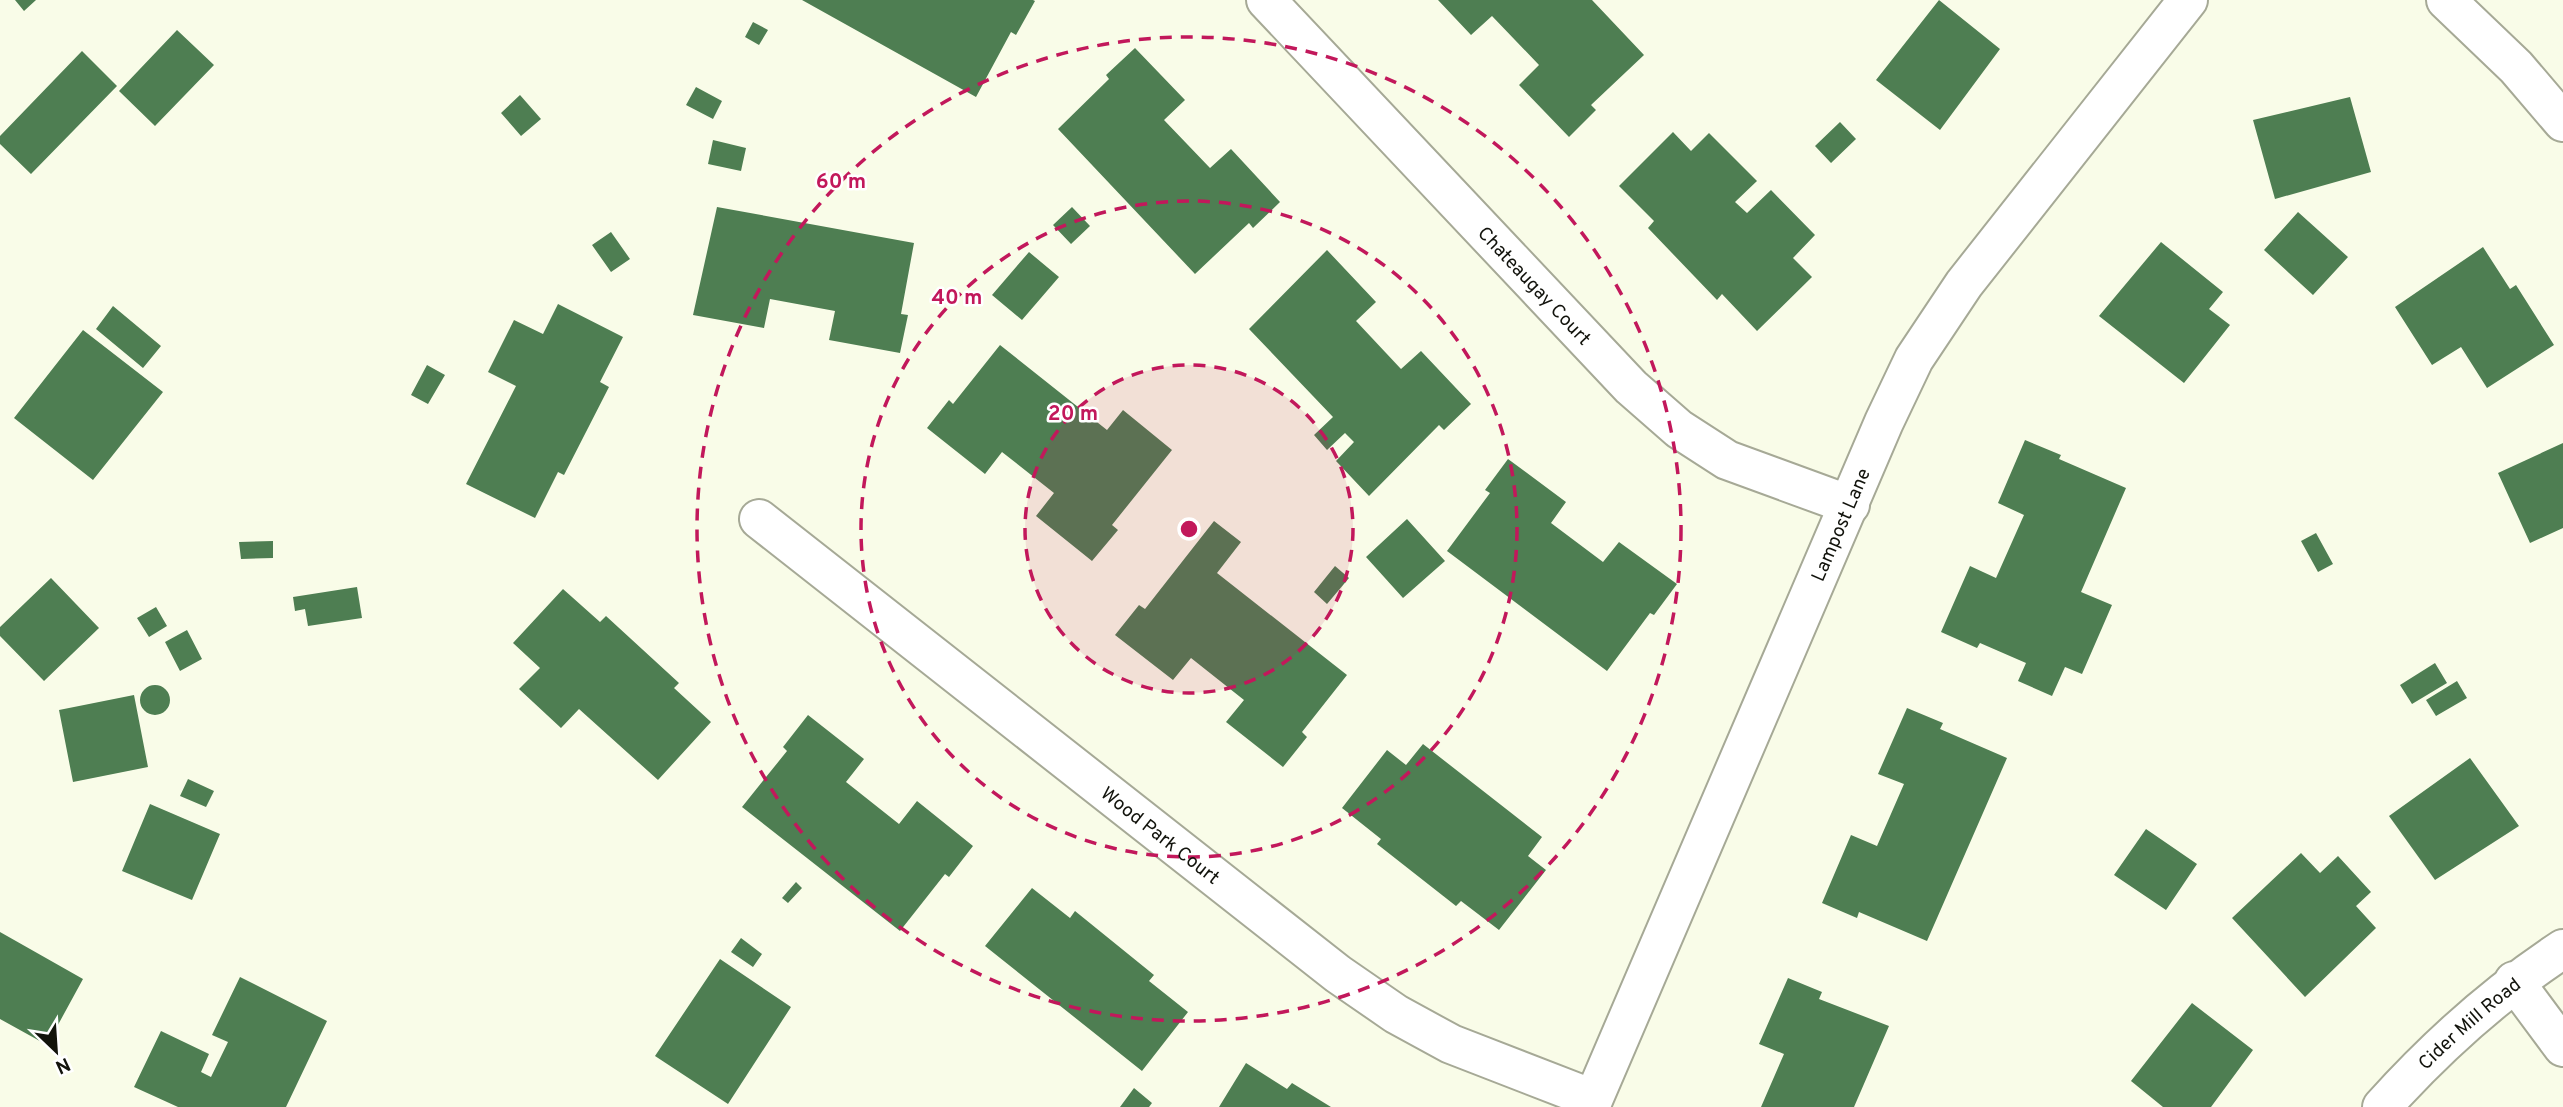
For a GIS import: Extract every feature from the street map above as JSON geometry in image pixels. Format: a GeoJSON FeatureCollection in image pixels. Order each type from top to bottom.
{"type":"FeatureCollection","features":[{"type":"Feature","properties":{"kind":"street","name":"Chateaugay Court"},"geometry":{"type":"LineString","coordinates":[[1265,0],[1631,387],[1679,429],[1727,460],[1850,505]]}},
{"type":"Feature","properties":{"kind":"street","name":"Lampost Lane"},"geometry":{"type":"LineString","coordinates":[[1591,1103],[1884,422],[1914,359],[1965,284],[2188,0]]}},
{"type":"Feature","properties":{"kind":"street"},"geometry":{"type":"LineString","coordinates":[[2446,0],[2516,67],[2563,122]]}},
{"type":"Feature","properties":{"kind":"street","name":"Wood Park Court"},"geometry":{"type":"LineString","coordinates":[[759,519],[1347,981],[1396,1014],[1451,1044],[1591,1103]]}},
{"type":"Feature","properties":{"kind":"street","name":"Cider Mill Road"},"geometry":{"type":"LineString","coordinates":[[2382,1107],[2412,1074],[2514,981],[2563,949]]}},
{"type":"Feature","properties":{"kind":"street"},"geometry":{"type":"LineString","coordinates":[[2514,981],[2563,1047]]}},
{"type":"Feature","properties":{"kind":"building"},"geometry":{"type":"Polygon","coordinates":[[[15,0],[36,0],[24,11],[15,0]]]}},
{"type":"Feature","properties":{"kind":"building"},"geometry":{"type":"Polygon","coordinates":[[[802,0],[1035,1],[1016,35],[1011,32],[976,97],[802,0]]]}},
{"type":"Feature","properties":{"kind":"building"},"geometry":{"type":"Polygon","coordinates":[[[1438,0],[1592,0],[1644,55],[1591,105],[1596,110],[1569,137],[1519,85],[1539,65],[1492,16],[1471,35],[1438,0]]]}},
{"type":"Feature","properties":{"kind":"building"},"geometry":{"type":"Polygon","coordinates":[[[1939,0],[2000,49],[1940,130],[1876,80],[1939,0]]]}},
{"type":"Feature","properties":{"kind":"building"},"geometry":{"type":"Polygon","coordinates":[[[753,22],[768,30],[759,45],[745,37],[753,22]]]}},
{"type":"Feature","properties":{"kind":"building"},"geometry":{"type":"Polygon","coordinates":[[[177,30],[214,65],[155,126],[119,91],[177,30]]]}},
{"type":"Feature","properties":{"kind":"building"},"geometry":{"type":"Polygon","coordinates":[[[1135,48],[1185,100],[1164,120],[1210,168],[1231,149],[1280,202],[1253,228],[1249,223],[1195,274],[1058,129],[1109,79],[1106,75],[1135,48]]]}},
{"type":"Feature","properties":{"kind":"building"},"geometry":{"type":"Polygon","coordinates":[[[82,51],[117,86],[31,174],[0,144],[0,136],[82,51]]]}},
{"type":"Feature","properties":{"kind":"building"},"geometry":{"type":"Polygon","coordinates":[[[696,87],[722,101],[713,119],[686,105],[696,87]]]}},
{"type":"Feature","properties":{"kind":"building"},"geometry":{"type":"Polygon","coordinates":[[[520,95],[541,119],[521,136],[501,113],[520,95]]]}},
{"type":"Feature","properties":{"kind":"building"},"geometry":{"type":"Polygon","coordinates":[[[2350,97],[2371,172],[2275,199],[2253,120],[2350,97]]]}},
{"type":"Feature","properties":{"kind":"building"},"geometry":{"type":"Polygon","coordinates":[[[1840,122],[1856,139],[1831,163],[1815,146],[1840,122]]]}},
{"type":"Feature","properties":{"kind":"building"},"geometry":{"type":"Polygon","coordinates":[[[1673,132],[1691,151],[1709,133],[1757,181],[1735,202],[1747,213],[1771,190],[1815,235],[1793,258],[1812,277],[1757,331],[1722,294],[1717,300],[1648,228],[1654,221],[1619,186],[1673,132]]]}},
{"type":"Feature","properties":{"kind":"building"},"geometry":{"type":"Polygon","coordinates":[[[713,140],[746,148],[741,171],[708,164],[713,140]]]}},
{"type":"Feature","properties":{"kind":"building"},"geometry":{"type":"Polygon","coordinates":[[[717,207],[914,243],[901,314],[908,315],[900,353],[829,340],[835,311],[770,299],[764,328],[693,315],[717,207]]]}},
{"type":"Feature","properties":{"kind":"building"},"geometry":{"type":"Polygon","coordinates":[[[1072,207],[1090,226],[1071,244],[1053,225],[1072,207]]]}},
{"type":"Feature","properties":{"kind":"building"},"geometry":{"type":"Polygon","coordinates":[[[2298,212],[2348,257],[2313,295],[2264,250],[2298,212]]]}},
{"type":"Feature","properties":{"kind":"building"},"geometry":{"type":"Polygon","coordinates":[[[611,232],[630,259],[611,272],[592,245],[611,232]]]}},
{"type":"Feature","properties":{"kind":"building"},"geometry":{"type":"Polygon","coordinates":[[[2161,242],[2223,292],[2209,309],[2230,325],[2184,383],[2099,316],[2161,242]]]}},
{"type":"Feature","properties":{"kind":"building"},"geometry":{"type":"Polygon","coordinates":[[[2483,247],[2510,289],[2516,285],[2554,345],[2487,388],[2461,347],[2432,365],[2395,307],[2483,247]]]}},
{"type":"Feature","properties":{"kind":"building"},"geometry":{"type":"Polygon","coordinates":[[[1327,250],[1376,302],[1356,321],[1401,369],[1421,351],[1471,404],[1444,430],[1439,425],[1369,496],[1336,461],[1354,442],[1345,433],[1327,450],[1314,435],[1333,417],[1249,329],[1327,250]]]}},
{"type":"Feature","properties":{"kind":"building"},"geometry":{"type":"Polygon","coordinates":[[[1029,252],[1059,277],[1022,320],[992,295],[1029,252]]]}},
{"type":"Feature","properties":{"kind":"building"},"geometry":{"type":"Polygon","coordinates":[[[558,304],[623,337],[600,382],[609,387],[564,475],[558,472],[535,518],[466,484],[516,386],[488,372],[514,320],[543,334],[558,304]]]}},
{"type":"Feature","properties":{"kind":"building"},"geometry":{"type":"Polygon","coordinates":[[[113,306],[161,346],[143,368],[96,329],[113,306]]]}},
{"type":"Feature","properties":{"kind":"building"},"geometry":{"type":"Polygon","coordinates":[[[83,330],[163,392],[93,480],[14,418],[83,330]]]}},
{"type":"Feature","properties":{"kind":"building"},"geometry":{"type":"Polygon","coordinates":[[[1000,345],[1107,430],[1123,410],[1172,450],[1112,525],[1118,530],[1092,561],[1036,516],[1054,493],[1002,452],[985,474],[927,428],[949,400],[953,404],[1000,345]]]}},
{"type":"Feature","properties":{"kind":"building"},"geometry":{"type":"Polygon","coordinates":[[[427,365],[445,375],[428,404],[411,395],[427,365]]]}},
{"type":"Feature","properties":{"kind":"building"},"geometry":{"type":"Polygon","coordinates":[[[2025,440],[2061,455],[2059,459],[2126,488],[2081,592],[2112,605],[2082,674],[2065,667],[2052,696],[2018,681],[2026,663],[1980,643],[1977,648],[1941,632],[1970,566],[1996,578],[2024,515],[1998,503],[2025,440]]]}},
{"type":"Feature","properties":{"kind":"building"},"geometry":{"type":"Polygon","coordinates":[[[2563,443],[2563,528],[2530,543],[2498,473],[2563,443]]]}},
{"type":"Feature","properties":{"kind":"building"},"geometry":{"type":"Polygon","coordinates":[[[1508,459],[1566,502],[1551,523],[1603,562],[1619,542],[1677,584],[1654,615],[1650,613],[1607,671],[1447,551],[1490,493],[1485,490],[1508,459]]]}},
{"type":"Feature","properties":{"kind":"building"},"geometry":{"type":"Polygon","coordinates":[[[1407,519],[1445,561],[1403,598],[1366,557],[1407,519]]]}},
{"type":"Feature","properties":{"kind":"building"},"geometry":{"type":"Polygon","coordinates":[[[1214,521],[1241,542],[1217,573],[1347,675],[1302,732],[1307,737],[1283,767],[1226,722],[1244,700],[1191,658],[1173,680],[1115,635],[1139,605],[1145,609],[1214,521]]]}},
{"type":"Feature","properties":{"kind":"building"},"geometry":{"type":"Polygon","coordinates":[[[2316,533],[2333,564],[2318,572],[2301,541],[2316,533]]]}},
{"type":"Feature","properties":{"kind":"building"},"geometry":{"type":"Polygon","coordinates":[[[273,541],[273,558],[241,559],[239,542],[273,541]]]}},
{"type":"Feature","properties":{"kind":"building"},"geometry":{"type":"Polygon","coordinates":[[[1335,566],[1349,578],[1327,604],[1314,592],[1335,566]]]}},
{"type":"Feature","properties":{"kind":"building"},"geometry":{"type":"Polygon","coordinates":[[[51,578],[99,628],[44,681],[0,636],[0,627],[51,578]]]}},
{"type":"Feature","properties":{"kind":"building"},"geometry":{"type":"Polygon","coordinates":[[[357,587],[362,618],[308,626],[305,609],[295,611],[293,597],[357,587]]]}},
{"type":"Feature","properties":{"kind":"building"},"geometry":{"type":"Polygon","coordinates":[[[563,589],[600,622],[606,616],[679,683],[674,688],[711,722],[658,780],[579,709],[561,728],[519,689],[540,668],[513,643],[563,589]]]}},
{"type":"Feature","properties":{"kind":"building"},"geometry":{"type":"Polygon","coordinates":[[[156,607],[167,626],[149,637],[137,618],[156,607]]]}},
{"type":"Feature","properties":{"kind":"building"},"geometry":{"type":"Polygon","coordinates":[[[187,630],[202,659],[180,671],[165,642],[187,630]]]}},
{"type":"Feature","properties":{"kind":"building"},"geometry":{"type":"Polygon","coordinates":[[[2435,663],[2447,683],[2412,704],[2400,685],[2435,663]]]}},
{"type":"Feature","properties":{"kind":"building"},"geometry":{"type":"Polygon","coordinates":[[[2457,681],[2467,698],[2436,716],[2426,700],[2457,681]]]}},
{"type":"Feature","properties":{"kind":"building"},"geometry":{"type":"Polygon","coordinates":[[[155,685],[166,689],[170,700],[166,711],[155,715],[144,711],[140,700],[144,689],[155,685]]]}},
{"type":"Feature","properties":{"kind":"building"},"geometry":{"type":"Polygon","coordinates":[[[134,695],[148,767],[73,782],[59,710],[134,695]]]}},
{"type":"Feature","properties":{"kind":"building"},"geometry":{"type":"Polygon","coordinates":[[[1907,708],[1943,723],[1940,729],[2007,758],[1927,941],[1859,912],[1857,918],[1822,903],[1851,835],[1877,846],[1904,784],[1878,774],[1907,708]]]}},
{"type":"Feature","properties":{"kind":"building"},"geometry":{"type":"Polygon","coordinates":[[[808,715],[864,759],[846,782],[899,824],[917,801],[973,846],[949,877],[945,874],[900,931],[742,807],[787,751],[783,747],[808,715]]]}},
{"type":"Feature","properties":{"kind":"building"},"geometry":{"type":"Polygon","coordinates":[[[1423,744],[1542,837],[1528,856],[1546,870],[1499,930],[1461,901],[1456,906],[1377,844],[1381,839],[1342,808],[1387,750],[1406,765],[1423,744]]]}},
{"type":"Feature","properties":{"kind":"building"},"geometry":{"type":"Polygon","coordinates":[[[2470,758],[2519,826],[2435,880],[2389,816],[2470,758]]]}},
{"type":"Feature","properties":{"kind":"building"},"geometry":{"type":"Polygon","coordinates":[[[188,779],[214,791],[206,807],[180,796],[188,779]]]}},
{"type":"Feature","properties":{"kind":"building"},"geometry":{"type":"Polygon","coordinates":[[[150,804],[220,834],[192,900],[122,871],[150,804]]]}},
{"type":"Feature","properties":{"kind":"building"},"geometry":{"type":"Polygon","coordinates":[[[2146,829],[2197,864],[2166,910],[2114,875],[2146,829]]]}},
{"type":"Feature","properties":{"kind":"building"},"geometry":{"type":"Polygon","coordinates":[[[2301,853],[2320,873],[2338,856],[2371,892],[2356,906],[2376,928],[2305,997],[2232,918],[2301,853]]]}},
{"type":"Feature","properties":{"kind":"building"},"geometry":{"type":"Polygon","coordinates":[[[796,882],[802,888],[788,903],[782,898],[796,882]]]}},
{"type":"Feature","properties":{"kind":"building"},"geometry":{"type":"Polygon","coordinates":[[[1032,888],[1070,918],[1075,911],[1154,975],[1149,981],[1188,1012],[1142,1071],[985,946],[1032,888]]]}},
{"type":"Feature","properties":{"kind":"building"},"geometry":{"type":"Polygon","coordinates":[[[0,932],[83,979],[47,1045],[0,1019],[0,932]]]}},
{"type":"Feature","properties":{"kind":"building"},"geometry":{"type":"Polygon","coordinates":[[[741,938],[762,954],[753,967],[731,952],[741,938]]]}},
{"type":"Feature","properties":{"kind":"building"},"geometry":{"type":"Polygon","coordinates":[[[720,959],[791,1007],[728,1104],[655,1056],[720,959]]]}},
{"type":"Feature","properties":{"kind":"building"},"geometry":{"type":"Polygon","coordinates":[[[240,977],[327,1021],[286,1107],[178,1107],[134,1087],[161,1031],[209,1054],[201,1072],[211,1077],[228,1042],[212,1035],[240,977]]]}},
{"type":"Feature","properties":{"kind":"building"},"geometry":{"type":"Polygon","coordinates":[[[1788,978],[1822,992],[1819,999],[1889,1026],[1854,1107],[1761,1107],[1784,1054],[1759,1044],[1788,978]]]}},
{"type":"Feature","properties":{"kind":"building"},"geometry":{"type":"Polygon","coordinates":[[[2192,1003],[2253,1050],[2211,1107],[2163,1107],[2131,1081],[2192,1003]]]}},
{"type":"Feature","properties":{"kind":"building"},"geometry":{"type":"Polygon","coordinates":[[[1246,1063],[1287,1089],[1292,1083],[1331,1107],[1219,1107],[1246,1063]]]}},
{"type":"Feature","properties":{"kind":"building"},"geometry":{"type":"Polygon","coordinates":[[[1134,1088],[1152,1103],[1149,1107],[1120,1107],[1134,1088]]]}}]}
